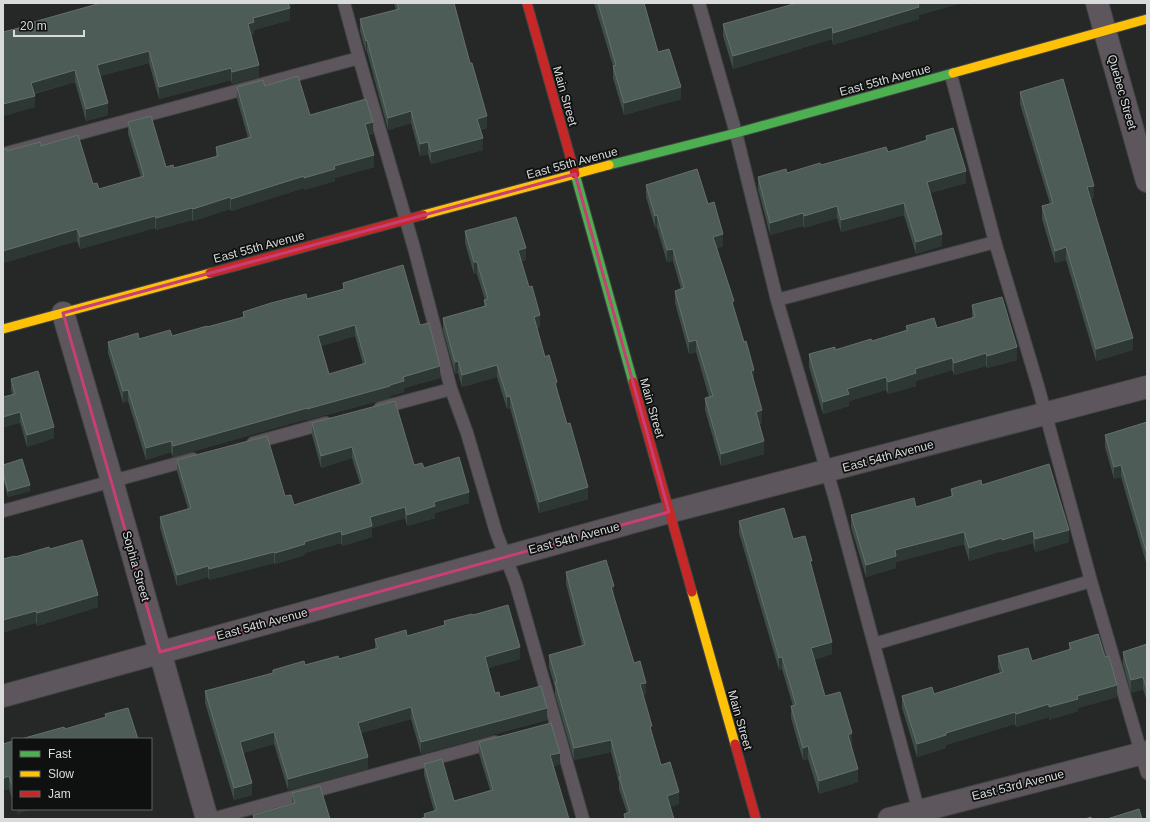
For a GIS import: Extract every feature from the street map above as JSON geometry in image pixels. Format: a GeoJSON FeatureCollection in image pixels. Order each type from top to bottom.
{"type":"FeatureCollection","features":[{"type":"Feature","properties":{"kind":"street","name":"Main Street"},"geometry":{"type":"LineString","coordinates":[[527,3],[756,819]]}},
{"type":"Feature","properties":{"kind":"street","name":"Quebec Street"},"geometry":{"type":"LineString","coordinates":[[1097,3],[1147,181]]}},
{"type":"Feature","properties":{"kind":"street","name":"East 55th Avenue"},"geometry":{"type":"LineString","coordinates":[[3,329],[575,174],[736,133],[951,75],[1147,20]]}},
{"type":"Feature","properties":{"kind":"street","name":"Sophia Street"},"geometry":{"type":"LineString","coordinates":[[63,313],[207,819]]}},
{"type":"Feature","properties":{"kind":"street","name":"East 54th Avenue"},"geometry":{"type":"LineString","coordinates":[[3,696],[669,512],[1147,387]]}},
{"type":"Feature","properties":{"kind":"street","name":"East 53rd Avenue"},"geometry":{"type":"LineString","coordinates":[[889,819],[919,815],[1145,759]]}},
{"type":"Feature","properties":{"kind":"lane"},"geometry":{"type":"LineString","coordinates":[[344,3],[358,58],[414,248],[451,389],[467,434],[496,532],[516,584],[583,819]]}},
{"type":"Feature","properties":{"kind":"lane"},"geometry":{"type":"LineString","coordinates":[[699,3],[736,133],[777,300],[874,644],[919,815]]}},
{"type":"Feature","properties":{"kind":"lane"},"geometry":{"type":"LineString","coordinates":[[3,154],[358,58]]}},
{"type":"Feature","properties":{"kind":"lane"},"geometry":{"type":"LineString","coordinates":[[951,75],[995,242],[1046,414],[1091,581],[1145,759]]}},
{"type":"Feature","properties":{"kind":"lane"},"geometry":{"type":"LineString","coordinates":[[777,300],[995,242]]}},
{"type":"Feature","properties":{"kind":"lane"},"geometry":{"type":"LineString","coordinates":[[367,412],[451,389]]}},
{"type":"Feature","properties":{"kind":"lane"},"geometry":{"type":"LineString","coordinates":[[245,445],[337,420]]}},
{"type":"Feature","properties":{"kind":"lane"},"geometry":{"type":"LineString","coordinates":[[3,511],[207,455]]}},
{"type":"Feature","properties":{"kind":"lane"},"geometry":{"type":"LineString","coordinates":[[874,644],[1091,581]]}},
{"type":"Feature","properties":{"kind":"lane"},"geometry":{"type":"LineString","coordinates":[[542,730],[557,725]]}},
{"type":"Feature","properties":{"kind":"lane"},"geometry":{"type":"LineString","coordinates":[[212,819],[503,740]]}},
{"type":"Feature","properties":{"kind":"highlighted area"},"geometry":{"type":"Polygon","coordinates":[[[575,174],[669,512],[160,652],[63,313],[575,174]]]}},
{"type":"Feature","properties":{"kind":"building"},"geometry":{"type":"Polygon","coordinates":[[[101,3],[288,3],[290,8],[253,18],[254,22],[248,24],[259,65],[232,72],[231,68],[159,87],[149,51],[97,65],[108,103],[86,109],[75,70],[31,83],[35,96],[3,104],[3,32],[101,3]]]}},
{"type":"Feature","properties":{"kind":"building"},"geometry":{"type":"Polygon","coordinates":[[[397,3],[454,3],[470,63],[472,63],[487,116],[477,119],[483,138],[431,152],[428,142],[420,144],[411,111],[388,118],[360,19],[399,9],[397,3]]]}},
{"type":"Feature","properties":{"kind":"building"},"geometry":{"type":"Polygon","coordinates":[[[598,3],[644,3],[658,52],[669,49],[681,87],[624,103],[613,66],[616,65],[598,3]]]}},
{"type":"Feature","properties":{"kind":"building"},"geometry":{"type":"Polygon","coordinates":[[[797,3],[918,3],[919,7],[833,33],[832,27],[733,56],[723,24],[797,3]]]}},
{"type":"Feature","properties":{"kind":"building"},"geometry":{"type":"Polygon","coordinates":[[[298,76],[310,115],[366,99],[373,122],[365,124],[374,155],[334,166],[335,169],[304,178],[304,176],[231,199],[230,197],[193,209],[192,208],[156,218],[155,216],[80,237],[77,229],[3,251],[3,149],[7,149],[7,151],[40,142],[41,146],[78,135],[93,184],[97,183],[99,189],[144,176],[128,122],[151,116],[166,167],[173,165],[174,168],[218,156],[216,147],[251,137],[237,87],[263,80],[265,86],[298,76]]]}},
{"type":"Feature","properties":{"kind":"building"},"geometry":{"type":"Polygon","coordinates":[[[1063,79],[1094,186],[1087,187],[1133,338],[1096,349],[1066,247],[1055,251],[1042,206],[1053,203],[1020,92],[1063,79]]]}},
{"type":"Feature","properties":{"kind":"building"},"geometry":{"type":"Polygon","coordinates":[[[953,128],[966,171],[927,182],[942,234],[916,242],[904,203],[841,220],[837,206],[804,216],[803,213],[770,223],[758,177],[786,169],[787,173],[820,163],[821,165],[886,147],[888,152],[927,140],[926,136],[953,128]]]}},
{"type":"Feature","properties":{"kind":"building"},"geometry":{"type":"Polygon","coordinates":[[[697,169],[708,204],[714,202],[723,234],[713,237],[734,301],[732,302],[744,342],[746,341],[754,370],[751,371],[762,410],[756,412],[764,441],[721,454],[705,398],[713,396],[696,340],[689,342],[675,291],[684,288],[673,249],[667,250],[657,215],[655,216],[646,185],[697,169]]]}},
{"type":"Feature","properties":{"kind":"building"},"geometry":{"type":"Polygon","coordinates":[[[516,217],[526,248],[518,250],[529,287],[532,286],[540,315],[534,317],[545,357],[549,355],[557,382],[555,383],[567,424],[570,423],[588,487],[539,502],[510,396],[507,397],[497,365],[462,375],[458,361],[455,362],[443,318],[486,306],[484,300],[488,299],[477,262],[474,262],[465,231],[516,217]]]}},
{"type":"Feature","properties":{"kind":"building"},"geometry":{"type":"Polygon","coordinates":[[[403,265],[420,325],[429,323],[440,366],[403,377],[404,381],[390,386],[173,446],[171,441],[146,448],[128,390],[123,391],[108,342],[138,333],[139,339],[170,330],[172,336],[244,317],[243,312],[271,303],[306,294],[307,299],[344,289],[343,283],[403,265]],[[355,325],[318,336],[329,374],[366,363],[355,325]]]}},
{"type":"Feature","properties":{"kind":"building"},"geometry":{"type":"Polygon","coordinates":[[[1002,297],[1017,347],[987,356],[986,353],[954,363],[952,358],[915,369],[916,373],[888,382],[886,377],[847,389],[849,394],[823,402],[809,354],[835,347],[835,350],[871,339],[872,341],[908,330],[906,326],[934,318],[937,328],[975,317],[972,305],[1002,297]]]}},
{"type":"Feature","properties":{"kind":"building"},"geometry":{"type":"Polygon","coordinates":[[[38,371],[54,427],[27,435],[20,412],[3,417],[3,397],[15,394],[11,379],[38,371]]]}},
{"type":"Feature","properties":{"kind":"building"},"geometry":{"type":"Polygon","coordinates":[[[395,401],[414,465],[422,463],[424,468],[459,457],[469,492],[434,502],[435,506],[407,515],[405,507],[370,517],[372,526],[342,535],[341,531],[304,542],[305,544],[275,553],[274,552],[209,569],[208,566],[177,575],[160,517],[191,508],[177,460],[267,436],[285,496],[291,495],[294,505],[363,483],[352,447],[321,456],[312,423],[395,401]]]}},
{"type":"Feature","properties":{"kind":"building"},"geometry":{"type":"Polygon","coordinates":[[[1147,422],[1147,554],[1121,465],[1114,467],[1105,435],[1147,422]]]}},
{"type":"Feature","properties":{"kind":"building"},"geometry":{"type":"Polygon","coordinates":[[[22,459],[30,485],[8,491],[3,473],[3,465],[22,459]]]}},
{"type":"Feature","properties":{"kind":"building"},"geometry":{"type":"Polygon","coordinates":[[[1049,464],[1069,530],[1035,539],[1033,531],[969,548],[964,532],[895,550],[896,556],[866,565],[851,515],[914,498],[916,507],[953,496],[951,489],[981,480],[982,485],[1049,464]]]}},
{"type":"Feature","properties":{"kind":"building"},"geometry":{"type":"Polygon","coordinates":[[[784,508],[793,539],[805,536],[812,561],[810,561],[832,642],[811,648],[825,696],[840,692],[852,733],[848,735],[858,769],[819,781],[808,746],[803,748],[791,706],[796,705],[782,657],[779,658],[739,521],[784,508]]]}},
{"type":"Feature","properties":{"kind":"building"},"geometry":{"type":"Polygon","coordinates":[[[82,540],[98,595],[37,613],[36,611],[3,620],[3,559],[49,547],[50,549],[82,540]]]}},
{"type":"Feature","properties":{"kind":"building"},"geometry":{"type":"Polygon","coordinates":[[[606,560],[614,586],[611,587],[634,663],[640,661],[646,683],[640,684],[661,765],[670,762],[679,792],[667,796],[674,819],[625,819],[624,814],[630,812],[619,777],[621,777],[611,740],[574,748],[555,682],[557,682],[549,655],[585,645],[566,572],[606,560]]]}},
{"type":"Feature","properties":{"kind":"building"},"geometry":{"type":"Polygon","coordinates":[[[508,605],[520,647],[485,657],[495,693],[499,692],[500,697],[541,686],[547,708],[421,742],[411,707],[358,723],[368,757],[288,779],[274,732],[240,742],[252,783],[234,788],[205,691],[273,673],[273,670],[304,661],[305,665],[338,656],[339,659],[378,648],[375,639],[406,630],[407,636],[445,625],[444,621],[473,615],[508,605]]]}},
{"type":"Feature","properties":{"kind":"building"},"geometry":{"type":"Polygon","coordinates":[[[1098,634],[1105,657],[1109,656],[1117,685],[1077,696],[1078,699],[1049,707],[1049,704],[1016,714],[1015,712],[946,733],[946,735],[917,744],[902,696],[932,687],[934,694],[1003,672],[998,656],[1028,648],[1032,661],[1071,649],[1069,643],[1098,634]]]}},
{"type":"Feature","properties":{"kind":"building"},"geometry":{"type":"Polygon","coordinates":[[[1147,644],[1147,690],[1143,677],[1131,680],[1123,652],[1147,644]]]}},
{"type":"Feature","properties":{"kind":"building"},"geometry":{"type":"Polygon","coordinates":[[[128,708],[138,738],[25,738],[64,727],[65,729],[106,717],[105,714],[128,708]]]}},
{"type":"Feature","properties":{"kind":"building"},"geometry":{"type":"Polygon","coordinates":[[[551,723],[560,753],[550,755],[569,819],[420,819],[425,817],[424,814],[437,810],[424,764],[442,759],[454,801],[493,790],[479,742],[551,723]]]}},
{"type":"Feature","properties":{"kind":"building"},"geometry":{"type":"Polygon","coordinates":[[[12,741],[12,786],[9,776],[3,778],[3,744],[12,741]]]}},
{"type":"Feature","properties":{"kind":"building"},"geometry":{"type":"Polygon","coordinates":[[[320,786],[330,819],[254,819],[253,815],[295,803],[292,793],[320,786]]]}},
{"type":"Feature","properties":{"kind":"building"},"geometry":{"type":"Polygon","coordinates":[[[1139,809],[1142,819],[1107,819],[1139,809]]]}},
{"type":"Feature","properties":{"kind":"traffic: fast"},"geometry":{"type":"LineString","coordinates":[[609,165],[736,133],[953,73]]}},
{"type":"Feature","properties":{"kind":"traffic: fast"},"geometry":{"type":"LineString","coordinates":[[575,174],[633,382]]}},
{"type":"Feature","properties":{"kind":"traffic: slow"},"geometry":{"type":"LineString","coordinates":[[953,73],[1147,19]]}},
{"type":"Feature","properties":{"kind":"traffic: slow"},"geometry":{"type":"LineString","coordinates":[[423,215],[609,165]]}},
{"type":"Feature","properties":{"kind":"traffic: slow"},"geometry":{"type":"LineString","coordinates":[[3,329],[210,273]]}},
{"type":"Feature","properties":{"kind":"traffic: slow"},"geometry":{"type":"LineString","coordinates":[[692,592],[735,744]]}},
{"type":"Feature","properties":{"kind":"traffic: jam"},"geometry":{"type":"LineString","coordinates":[[527,3],[575,174]]}},
{"type":"Feature","properties":{"kind":"traffic: jam"},"geometry":{"type":"LineString","coordinates":[[210,273],[423,215]]}},
{"type":"Feature","properties":{"kind":"traffic: jam"},"geometry":{"type":"LineString","coordinates":[[633,382],[692,592]]}},
{"type":"Feature","properties":{"kind":"traffic: jam"},"geometry":{"type":"LineString","coordinates":[[735,744],[756,819]]}}]}
